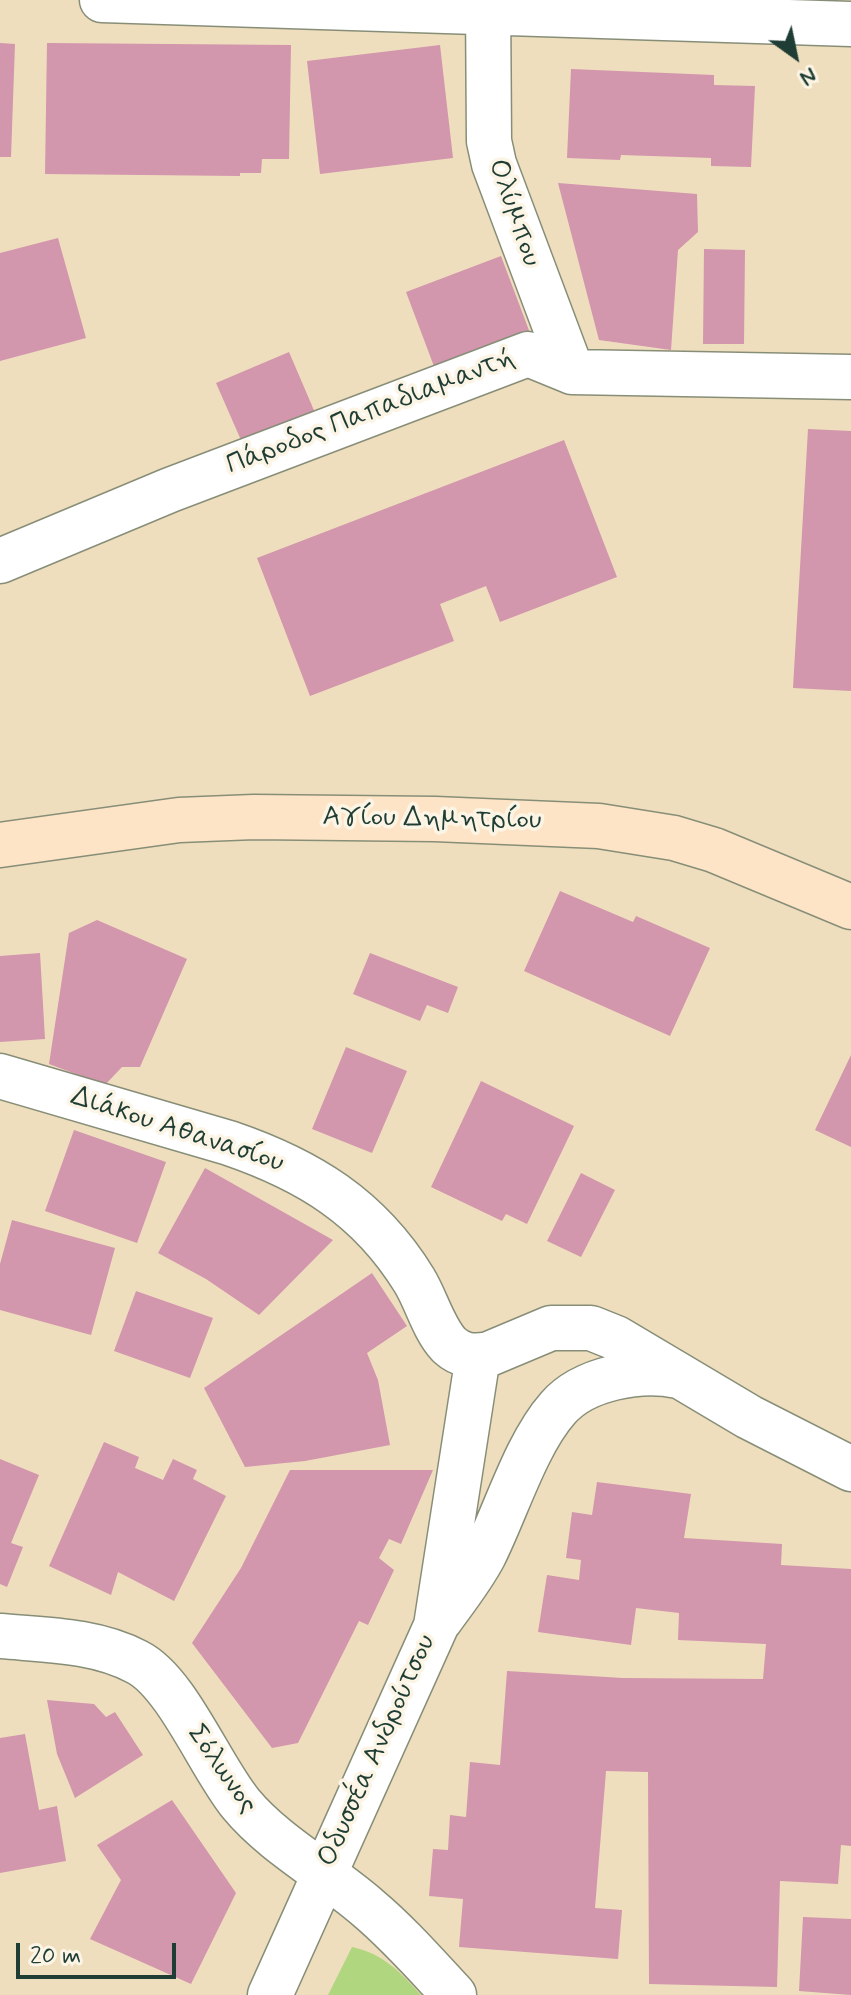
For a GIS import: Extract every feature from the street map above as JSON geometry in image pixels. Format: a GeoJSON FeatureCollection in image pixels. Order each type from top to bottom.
{"type":"FeatureCollection","features":[{"type":"Feature","properties":{"kind":"street"},"geometry":{"type":"LineString","coordinates":[[102,0],[487,6],[851,24]]}},
{"type":"Feature","properties":{"kind":"street","name":"Ολύμπου"},"geometry":{"type":"LineString","coordinates":[[487,6],[489,141],[494,164],[572,372]]}},
{"type":"Feature","properties":{"kind":"street","name":"Πάροδος Παπαδιαμαντή"},"geometry":{"type":"LineString","coordinates":[[0,561],[170,490],[528,354],[572,372],[851,377]]}},
{"type":"Feature","properties":{"kind":"street","name":"Αγίου Δημητρίου"},"geometry":{"type":"LineString","coordinates":[[0,845],[147,823],[254,817],[435,819],[599,826],[674,838],[714,850],[851,907]]}},
{"type":"Feature","properties":{"kind":"street","name":"Διάκου Αθανασίου"},"geometry":{"type":"LineString","coordinates":[[0,1076],[229,1143],[274,1159],[316,1181],[359,1213],[396,1254],[414,1280],[448,1344],[460,1353],[478,1356]]}},
{"type":"Feature","properties":{"kind":"street"},"geometry":{"type":"LineString","coordinates":[[478,1356],[551,1328],[591,1328],[616,1338],[749,1417],[851,1469]]}},
{"type":"Feature","properties":{"kind":"street","name":"Οδυσσέα Ανδρούτσου"},"geometry":{"type":"LineString","coordinates":[[270,1995],[436,1626],[478,1356]]}},
{"type":"Feature","properties":{"kind":"street"},"geometry":{"type":"LineString","coordinates":[[436,1626],[482,1558],[531,1451],[557,1408],[572,1396],[613,1379],[643,1373],[678,1376]]}},
{"type":"Feature","properties":{"kind":"street","name":"Σόλωνος"},"geometry":{"type":"LineString","coordinates":[[0,1636],[98,1647],[116,1652],[146,1668],[167,1691],[251,1817],[324,1872],[392,1930],[454,1995]]}},
{"type":"Feature","properties":{"kind":"green space"},"geometry":{"type":"Polygon","coordinates":[[[352,1947],[382,1959],[421,1995],[328,1995],[352,1947]]]}},
{"type":"Feature","properties":{"kind":"building"},"geometry":{"type":"Polygon","coordinates":[[[0,43],[15,44],[11,157],[0,157],[0,43]]]}},
{"type":"Feature","properties":{"kind":"building"},"geometry":{"type":"Polygon","coordinates":[[[47,43],[291,45],[289,159],[262,159],[261,173],[240,173],[240,176],[45,174],[47,43]]]}},
{"type":"Feature","properties":{"kind":"building"},"geometry":{"type":"Polygon","coordinates":[[[440,45],[453,158],[320,174],[307,61],[440,45]]]}},
{"type":"Feature","properties":{"kind":"building"},"geometry":{"type":"Polygon","coordinates":[[[571,69],[714,75],[714,85],[755,86],[751,167],[711,166],[711,158],[621,155],[620,160],[567,158],[571,69]]]}},
{"type":"Feature","properties":{"kind":"building"},"geometry":{"type":"Polygon","coordinates":[[[558,183],[697,194],[698,232],[678,250],[671,350],[599,340],[558,183]]]}},
{"type":"Feature","properties":{"kind":"building"},"geometry":{"type":"Polygon","coordinates":[[[58,238],[86,338],[0,361],[0,253],[58,238]]]}},
{"type":"Feature","properties":{"kind":"building"},"geometry":{"type":"Polygon","coordinates":[[[704,249],[745,250],[744,344],[703,344],[704,249]]]}},
{"type":"Feature","properties":{"kind":"building"},"geometry":{"type":"Polygon","coordinates":[[[501,256],[530,333],[435,369],[406,292],[501,256]]]}},
{"type":"Feature","properties":{"kind":"building"},"geometry":{"type":"Polygon","coordinates":[[[289,352],[316,415],[244,447],[216,383],[289,352]]]}},
{"type":"Feature","properties":{"kind":"building"},"geometry":{"type":"Polygon","coordinates":[[[808,429],[851,431],[851,691],[793,688],[808,429]]]}},
{"type":"Feature","properties":{"kind":"building"},"geometry":{"type":"Polygon","coordinates":[[[564,440],[617,577],[500,622],[486,586],[440,604],[454,641],[310,696],[257,558],[564,440]]]}},
{"type":"Feature","properties":{"kind":"building"},"geometry":{"type":"Polygon","coordinates":[[[560,891],[633,922],[636,916],[710,948],[670,1036],[524,971],[560,891]]]}},
{"type":"Feature","properties":{"kind":"building"},"geometry":{"type":"Polygon","coordinates":[[[97,920],[187,959],[140,1067],[122,1067],[105,1085],[49,1064],[69,933],[97,920]]]}},
{"type":"Feature","properties":{"kind":"building"},"geometry":{"type":"Polygon","coordinates":[[[40,953],[45,1039],[0,1042],[0,956],[40,953]]]}},
{"type":"Feature","properties":{"kind":"building"},"geometry":{"type":"Polygon","coordinates":[[[370,953],[458,987],[448,1013],[427,1005],[420,1021],[353,994],[370,953]]]}},
{"type":"Feature","properties":{"kind":"building"},"geometry":{"type":"Polygon","coordinates":[[[346,1047],[407,1071],[372,1153],[312,1129],[346,1047]]]}},
{"type":"Feature","properties":{"kind":"building"},"geometry":{"type":"Polygon","coordinates":[[[851,1055],[851,1147],[815,1130],[851,1055]]]}},
{"type":"Feature","properties":{"kind":"building"},"geometry":{"type":"Polygon","coordinates":[[[481,1081],[574,1126],[527,1224],[506,1214],[502,1221],[431,1187],[481,1081]]]}},
{"type":"Feature","properties":{"kind":"building"},"geometry":{"type":"Polygon","coordinates":[[[74,1130],[166,1162],[137,1243],[45,1211],[74,1130]]]}},
{"type":"Feature","properties":{"kind":"building"},"geometry":{"type":"Polygon","coordinates":[[[205,1168],[333,1240],[259,1315],[206,1279],[158,1253],[205,1168]]]}},
{"type":"Feature","properties":{"kind":"building"},"geometry":{"type":"Polygon","coordinates":[[[581,1173],[615,1190],[581,1257],[547,1241],[581,1173]]]}},
{"type":"Feature","properties":{"kind":"building"},"geometry":{"type":"Polygon","coordinates":[[[12,1220],[115,1248],[91,1335],[0,1310],[0,1264],[12,1220]]]}},
{"type":"Feature","properties":{"kind":"building"},"geometry":{"type":"Polygon","coordinates":[[[372,1273],[407,1326],[367,1353],[378,1380],[390,1445],[305,1461],[245,1467],[204,1388],[372,1273]]]}},
{"type":"Feature","properties":{"kind":"building"},"geometry":{"type":"Polygon","coordinates":[[[136,1291],[213,1318],[190,1378],[114,1351],[136,1291]]]}},
{"type":"Feature","properties":{"kind":"building"},"geometry":{"type":"Polygon","coordinates":[[[104,1442],[139,1457],[135,1468],[163,1480],[173,1459],[197,1470],[193,1479],[226,1496],[174,1601],[118,1572],[111,1595],[49,1566],[104,1442]]]}},
{"type":"Feature","properties":{"kind":"building"},"geometry":{"type":"Polygon","coordinates":[[[0,1459],[39,1475],[11,1543],[23,1547],[7,1587],[0,1584],[0,1459]]]}},
{"type":"Feature","properties":{"kind":"building"},"geometry":{"type":"Polygon","coordinates":[[[290,1470],[433,1470],[401,1544],[389,1539],[379,1558],[394,1570],[368,1625],[359,1621],[298,1743],[272,1748],[192,1643],[241,1568],[290,1470]]]}},
{"type":"Feature","properties":{"kind":"building"},"geometry":{"type":"Polygon","coordinates":[[[597,1482],[691,1494],[684,1538],[782,1544],[781,1565],[851,1569],[851,1846],[841,1845],[838,1884],[780,1881],[777,1987],[649,1984],[648,1772],[606,1771],[595,1908],[622,1910],[618,1959],[459,1947],[463,1899],[429,1896],[433,1849],[448,1850],[450,1815],[466,1817],[470,1762],[500,1765],[507,1671],[623,1678],[763,1679],[766,1644],[678,1640],[679,1613],[636,1608],[631,1645],[538,1632],[547,1575],[579,1580],[581,1560],[566,1558],[572,1512],[592,1515],[597,1482]]]}},
{"type":"Feature","properties":{"kind":"building"},"geometry":{"type":"Polygon","coordinates":[[[47,1700],[94,1704],[106,1717],[115,1712],[143,1755],[75,1798],[57,1754],[47,1700]]]}},
{"type":"Feature","properties":{"kind":"building"},"geometry":{"type":"Polygon","coordinates":[[[25,1734],[39,1810],[57,1806],[66,1861],[0,1873],[0,1738],[25,1734]]]}},
{"type":"Feature","properties":{"kind":"building"},"geometry":{"type":"Polygon","coordinates":[[[172,1800],[236,1893],[191,1984],[90,1939],[121,1880],[97,1845],[172,1800]]]}},
{"type":"Feature","properties":{"kind":"building"},"geometry":{"type":"Polygon","coordinates":[[[803,1917],[851,1919],[851,1995],[799,1991],[803,1917]]]}}]}
